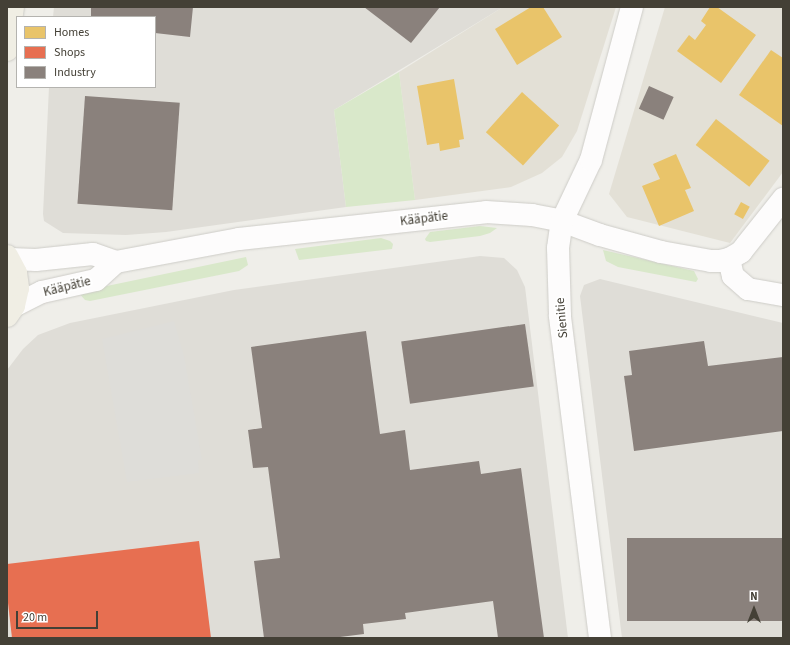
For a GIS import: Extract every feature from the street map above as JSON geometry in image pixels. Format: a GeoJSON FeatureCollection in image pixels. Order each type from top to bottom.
{"type":"FeatureCollection","features":[{"type":"Feature","properties":{"kind":"main road"},"geometry":{"type":"LineString","coordinates":[[7,50],[13,7]]}},
{"type":"Feature","properties":{"kind":"main road"},"geometry":{"type":"LineString","coordinates":[[8,257],[16,273],[18,288],[11,311]]}},
{"type":"Feature","properties":{"kind":"street","name":"Sienitie"},"geometry":{"type":"LineString","coordinates":[[600,638],[560,314],[558,248],[562,221],[591,160],[632,7]]}},
{"type":"Feature","properties":{"kind":"street"},"geometry":{"type":"LineString","coordinates":[[783,198],[751,242],[741,252],[729,259],[733,276],[748,289],[783,295]]}},
{"type":"Feature","properties":{"kind":"street","name":"Kääpätie"},"geometry":{"type":"LineString","coordinates":[[8,257],[36,260],[93,254],[116,262],[239,239],[486,212],[532,215],[562,221],[600,235],[661,252],[711,261],[729,259]]}},
{"type":"Feature","properties":{"kind":"street","name":"Kääpätie"},"geometry":{"type":"LineString","coordinates":[[11,311],[42,292],[96,280],[116,262]]}},
{"type":"Feature","properties":{"kind":"shaded area"},"geometry":{"type":"Polygon","coordinates":[[[54,7],[503,7],[334,110],[346,207],[166,232],[126,235],[63,233],[44,221],[43,214],[49,88],[156,88],[156,16],[53,16],[54,7]]]}},
{"type":"Feature","properties":{"kind":"shaded area"},"geometry":{"type":"Polygon","coordinates":[[[503,7],[616,7],[577,131],[562,157],[542,173],[511,187],[415,200],[399,72],[503,7]]]}},
{"type":"Feature","properties":{"kind":"shaded area"},"geometry":{"type":"Polygon","coordinates":[[[665,7],[783,7],[783,172],[730,243],[627,217],[609,194],[665,7]]]}},
{"type":"Feature","properties":{"kind":"shaded area"},"geometry":{"type":"Polygon","coordinates":[[[480,256],[504,258],[517,270],[525,287],[568,638],[7,638],[7,370],[23,349],[38,335],[70,323],[234,290],[480,256]]]}},
{"type":"Feature","properties":{"kind":"shaded area"},"geometry":{"type":"Polygon","coordinates":[[[600,279],[783,323],[783,638],[622,638],[580,296],[584,285],[600,279]]]}},
{"type":"Feature","properties":{"kind":"shaded area"},"geometry":{"type":"Polygon","coordinates":[[[174,321],[184,356],[202,460],[198,460],[199,473],[127,482],[102,339],[174,321]]]}},
{"type":"Feature","properties":{"kind":"green space"},"geometry":{"type":"Polygon","coordinates":[[[399,72],[415,200],[346,207],[334,110],[399,72]]]}},
{"type":"Feature","properties":{"kind":"green space"},"geometry":{"type":"Polygon","coordinates":[[[480,226],[497,228],[490,233],[480,236],[430,242],[426,241],[425,239],[430,232],[480,226]]]}},
{"type":"Feature","properties":{"kind":"green space"},"geometry":{"type":"Polygon","coordinates":[[[381,238],[390,241],[393,244],[392,249],[299,260],[295,249],[381,238]]]}},
{"type":"Feature","properties":{"kind":"green space"},"geometry":{"type":"Polygon","coordinates":[[[603,250],[694,271],[698,279],[696,282],[618,267],[606,261],[603,250]]]}},
{"type":"Feature","properties":{"kind":"green space"},"geometry":{"type":"Polygon","coordinates":[[[246,257],[248,265],[239,271],[90,301],[85,300],[78,292],[246,257]]]}},
{"type":"Feature","properties":{"kind":"building: Homes"},"geometry":{"type":"Polygon","coordinates":[[[531,7],[543,7],[562,37],[517,65],[495,29],[531,7]]]}},
{"type":"Feature","properties":{"kind":"building: Homes"},"geometry":{"type":"Polygon","coordinates":[[[710,7],[717,7],[756,35],[721,83],[677,51],[689,35],[695,40],[706,25],[701,21],[710,7]]]}},
{"type":"Feature","properties":{"kind":"building: Homes"},"geometry":{"type":"Polygon","coordinates":[[[771,50],[783,58],[783,126],[739,95],[771,50]]]}},
{"type":"Feature","properties":{"kind":"building: Homes"},"geometry":{"type":"Polygon","coordinates":[[[454,79],[464,139],[459,140],[460,147],[440,151],[439,143],[427,145],[417,86],[454,79]]]}},
{"type":"Feature","properties":{"kind":"building: Homes"},"geometry":{"type":"Polygon","coordinates":[[[522,92],[559,125],[523,166],[486,132],[522,92]]]}},
{"type":"Feature","properties":{"kind":"building: Homes"},"geometry":{"type":"Polygon","coordinates":[[[716,119],[770,161],[749,187],[696,145],[716,119]]]}},
{"type":"Feature","properties":{"kind":"building: Homes"},"geometry":{"type":"Polygon","coordinates":[[[676,154],[691,188],[685,190],[694,211],[659,226],[642,186],[660,179],[653,164],[676,154]]]}},
{"type":"Feature","properties":{"kind":"building: Homes"},"geometry":{"type":"Polygon","coordinates":[[[741,202],[750,207],[743,219],[734,214],[741,202]]]}},
{"type":"Feature","properties":{"kind":"building: Shops"},"geometry":{"type":"Polygon","coordinates":[[[199,541],[211,638],[12,638],[7,594],[7,564],[199,541]]]}},
{"type":"Feature","properties":{"kind":"building: Industry"},"geometry":{"type":"Polygon","coordinates":[[[91,7],[193,7],[190,37],[156,33],[156,16],[91,16],[91,7]]]}},
{"type":"Feature","properties":{"kind":"building: Industry"},"geometry":{"type":"Polygon","coordinates":[[[364,7],[440,7],[411,43],[364,7]]]}},
{"type":"Feature","properties":{"kind":"building: Industry"},"geometry":{"type":"Polygon","coordinates":[[[649,86],[674,97],[663,120],[639,109],[649,86]]]}},
{"type":"Feature","properties":{"kind":"building: Industry"},"geometry":{"type":"Polygon","coordinates":[[[85,96],[180,103],[172,210],[77,204],[85,96]]]}},
{"type":"Feature","properties":{"kind":"building: Industry"},"geometry":{"type":"Polygon","coordinates":[[[525,324],[534,386],[410,404],[401,341],[525,324]]]}},
{"type":"Feature","properties":{"kind":"building: Industry"},"geometry":{"type":"Polygon","coordinates":[[[366,331],[380,434],[405,430],[410,470],[479,461],[481,474],[521,468],[544,638],[498,638],[493,601],[405,613],[406,619],[363,624],[364,634],[332,638],[264,638],[254,561],[280,558],[268,467],[253,468],[248,430],[262,428],[251,347],[366,331]]]}},
{"type":"Feature","properties":{"kind":"building: Industry"},"geometry":{"type":"Polygon","coordinates":[[[704,341],[708,366],[783,357],[783,431],[634,451],[624,376],[632,375],[629,351],[704,341]]]}},
{"type":"Feature","properties":{"kind":"building: Industry"},"geometry":{"type":"Polygon","coordinates":[[[627,538],[783,538],[783,621],[627,621],[627,538]]]}}]}
